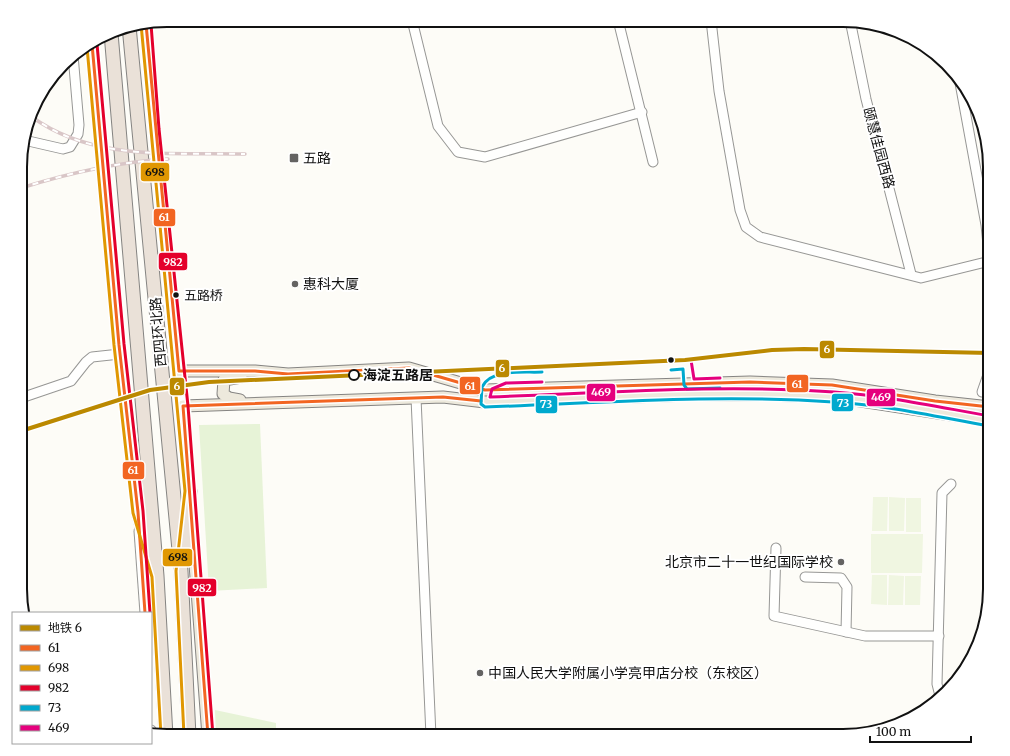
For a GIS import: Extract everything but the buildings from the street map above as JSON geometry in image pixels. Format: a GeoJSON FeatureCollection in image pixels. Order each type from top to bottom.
{"type":"FeatureCollection","features":[{"type":"Feature","properties":{"kind":"highway","name":"西四环北路"},"geometry":{"type":"LineString","coordinates":[[130,32],[181,571],[189,729]]}},
{"type":"Feature","properties":{"kind":"highway","name":"西四环北路"},"geometry":{"type":"LineString","coordinates":[[111,39],[157,576],[166,729]]}},
{"type":"Feature","properties":{"kind":"highway"},"geometry":{"type":"LineString","coordinates":[[181,571],[190,491]]}},
{"type":"Feature","properties":{"kind":"highway"},"geometry":{"type":"LineString","coordinates":[[138,512],[157,576]]}},
{"type":"Feature","properties":{"kind":"main road"},"geometry":{"type":"LineString","coordinates":[[259,403],[229,398],[223,394],[224,380],[228,378],[288,374],[409,368],[485,390],[750,382],[832,385],[935,401],[983,406]]}},
{"type":"Feature","properties":{"kind":"main road"},"geometry":{"type":"LineString","coordinates":[[179,371],[232,370],[288,374]]}},
{"type":"Feature","properties":{"kind":"main road"},"geometry":{"type":"LineString","coordinates":[[183,406],[443,397],[485,402],[697,395],[758,395],[835,397],[983,420]]}},
{"type":"Feature","properties":{"kind":"main road","name":"西四环北路"},"geometry":{"type":"LineString","coordinates":[[183,406],[207,729]]}},
{"type":"Feature","properties":{"kind":"street"},"geometry":{"type":"LineString","coordinates":[[414,27],[438,126],[458,152],[485,157],[642,112]]}},
{"type":"Feature","properties":{"kind":"street"},"geometry":{"type":"LineString","coordinates":[[620,27],[642,112],[653,162]]}},
{"type":"Feature","properties":{"kind":"street"},"geometry":{"type":"LineString","coordinates":[[712,27],[719,91],[730,161],[740,210],[746,227],[760,237],[911,274],[921,278],[983,263]]}},
{"type":"Feature","properties":{"kind":"street","name":"颐慧佳园西路"},"geometry":{"type":"LineString","coordinates":[[851,27],[866,99],[911,274]]}},
{"type":"Feature","properties":{"kind":"street","name":"西四环北路"},"geometry":{"type":"LineString","coordinates":[[146,29],[183,406]]}},
{"type":"Feature","properties":{"kind":"street"},"geometry":{"type":"LineString","coordinates":[[92,49],[120,354],[138,512],[145,612]]}},
{"type":"Feature","properties":{"kind":"street"},"geometry":{"type":"LineString","coordinates":[[30,141],[63,149],[70,147],[76,139],[79,125],[74,63]]}},
{"type":"Feature","properties":{"kind":"street"},"geometry":{"type":"LineString","coordinates":[[962,94],[983,209]]}},
{"type":"Feature","properties":{"kind":"street"},"geometry":{"type":"LineString","coordinates":[[27,396],[71,381],[86,362],[92,357],[120,354]]}},
{"type":"Feature","properties":{"kind":"street"},"geometry":{"type":"LineString","coordinates":[[416,398],[431,729]]}},
{"type":"Feature","properties":{"kind":"street"},"geometry":{"type":"LineString","coordinates":[[939,691],[937,684],[942,493],[951,484]]}},
{"type":"Feature","properties":{"kind":"street"},"geometry":{"type":"LineString","coordinates":[[776,548],[774,616],[864,636],[938,636]]}},
{"type":"Feature","properties":{"kind":"street"},"geometry":{"type":"LineString","coordinates":[[805,577],[841,578],[847,587],[846,632]]}},
{"type":"Feature","properties":{"kind":"green space"},"geometry":{"type":"Polygon","coordinates":[[[260,424],[267,588],[209,591],[199,425],[260,424]]]}},
{"type":"Feature","properties":{"kind":"green space"},"geometry":{"type":"Polygon","coordinates":[[[873,497],[888,497],[887,531],[872,531],[873,497]]]}},
{"type":"Feature","properties":{"kind":"green space"},"geometry":{"type":"Polygon","coordinates":[[[889,497],[905,498],[904,531],[889,531],[889,497]]]}},
{"type":"Feature","properties":{"kind":"green space"},"geometry":{"type":"Polygon","coordinates":[[[906,498],[921,498],[921,532],[906,532],[906,498]]]}},
{"type":"Feature","properties":{"kind":"green space"},"geometry":{"type":"Polygon","coordinates":[[[871,534],[923,534],[922,573],[871,573],[871,534]]]}},
{"type":"Feature","properties":{"kind":"green space"},"geometry":{"type":"Polygon","coordinates":[[[872,575],[887,575],[887,605],[871,604],[872,575]]]}},
{"type":"Feature","properties":{"kind":"green space"},"geometry":{"type":"Polygon","coordinates":[[[889,575],[904,576],[903,605],[888,605],[889,575]]]}},
{"type":"Feature","properties":{"kind":"green space"},"geometry":{"type":"Polygon","coordinates":[[[905,576],[921,576],[920,605],[905,605],[905,576]]]}},
{"type":"Feature","properties":{"kind":"green space"},"geometry":{"type":"Polygon","coordinates":[[[215,710],[276,723],[276,729],[216,729],[215,710]]]}},
{"type":"Feature","properties":{"kind":"railway"},"geometry":{"type":"LineString","coordinates":[[35,119],[56,131],[81,141],[108,148],[135,152],[245,154]]}},
{"type":"Feature","properties":{"kind":"railway"},"geometry":{"type":"LineString","coordinates":[[27,186],[94,169],[149,160],[168,159]]}},
{"type":"Feature","properties":{"kind":"metro line","name":"6"},"geometry":{"type":"LineString","coordinates":[[27,429],[150,390],[209,382],[685,360],[772,350],[804,349],[983,353]]}},
{"type":"Feature","properties":{"kind":"transit line","name":"982"},"geometry":{"type":"LineString","coordinates":[[151,28],[159,129],[188,406],[212,729]]}},
{"type":"Feature","properties":{"kind":"transit line","name":"61"},"geometry":{"type":"LineString","coordinates":[[146,29],[179,371],[255,371],[288,374],[409,368],[485,390],[750,382],[832,385],[935,401],[983,406]]}},
{"type":"Feature","properties":{"kind":"transit line","name":"698"},"geometry":{"type":"LineString","coordinates":[[142,30],[185,491],[176,571],[184,729]]}},
{"type":"Feature","properties":{"kind":"transit line","name":"982"},"geometry":{"type":"LineString","coordinates":[[97,46],[124,344],[143,511],[150,612]]}},
{"type":"Feature","properties":{"kind":"transit line","name":"61"},"geometry":{"type":"LineString","coordinates":[[92,49],[119,345],[138,512],[145,612]]}},
{"type":"Feature","properties":{"kind":"transit line","name":"698"},"geometry":{"type":"LineString","coordinates":[[87,52],[114,345],[133,513],[152,577],[161,729]]}},
{"type":"Feature","properties":{"kind":"transit line","name":"469"},"geometry":{"type":"LineString","coordinates":[[671,360],[691,360],[694,379],[720,378]]}},
{"type":"Feature","properties":{"kind":"transit line","name":"73"},"geometry":{"type":"LineString","coordinates":[[671,370],[683,369],[684,385],[687,389],[720,388]]}},
{"type":"Feature","properties":{"kind":"transit line","name":"73"},"geometry":{"type":"LineString","coordinates":[[542,372],[517,372],[500,374],[493,377],[486,381],[482,387],[481,404],[485,407],[702,399],[790,400],[873,406],[983,425]]}},
{"type":"Feature","properties":{"kind":"transit line","name":"469"},"geometry":{"type":"LineString","coordinates":[[542,382],[506,383],[492,389],[490,397],[662,390],[791,390],[873,396],[983,415]]}},
{"type":"Feature","properties":{"kind":"transit line","name":"61"},"geometry":{"type":"LineString","coordinates":[[207,729],[183,406],[443,397],[481,401]]}},
{"type":"Feature","properties":{"kind":"place","name":"五路"},"geometry":{"type":"Point","coordinates":[294,158]}},
{"type":"Feature","properties":{"kind":"place","name":"惠科大厦"},"geometry":{"type":"Point","coordinates":[295,284]}},
{"type":"Feature","properties":{"kind":"place","name":"五路桥"},"geometry":{"type":"Point","coordinates":[176,295]}},
{"type":"Feature","properties":{"kind":"place","name":"海淀五路居"},"geometry":{"type":"Point","coordinates":[354,375]}},
{"type":"Feature","properties":{"kind":"place","name":"北京市二十一世纪国际学校"},"geometry":{"type":"Point","coordinates":[841,562]}},
{"type":"Feature","properties":{"kind":"place","name":"中国人民大学附属小学亮甲店分校（东校区）"},"geometry":{"type":"Point","coordinates":[480,673]}}]}
